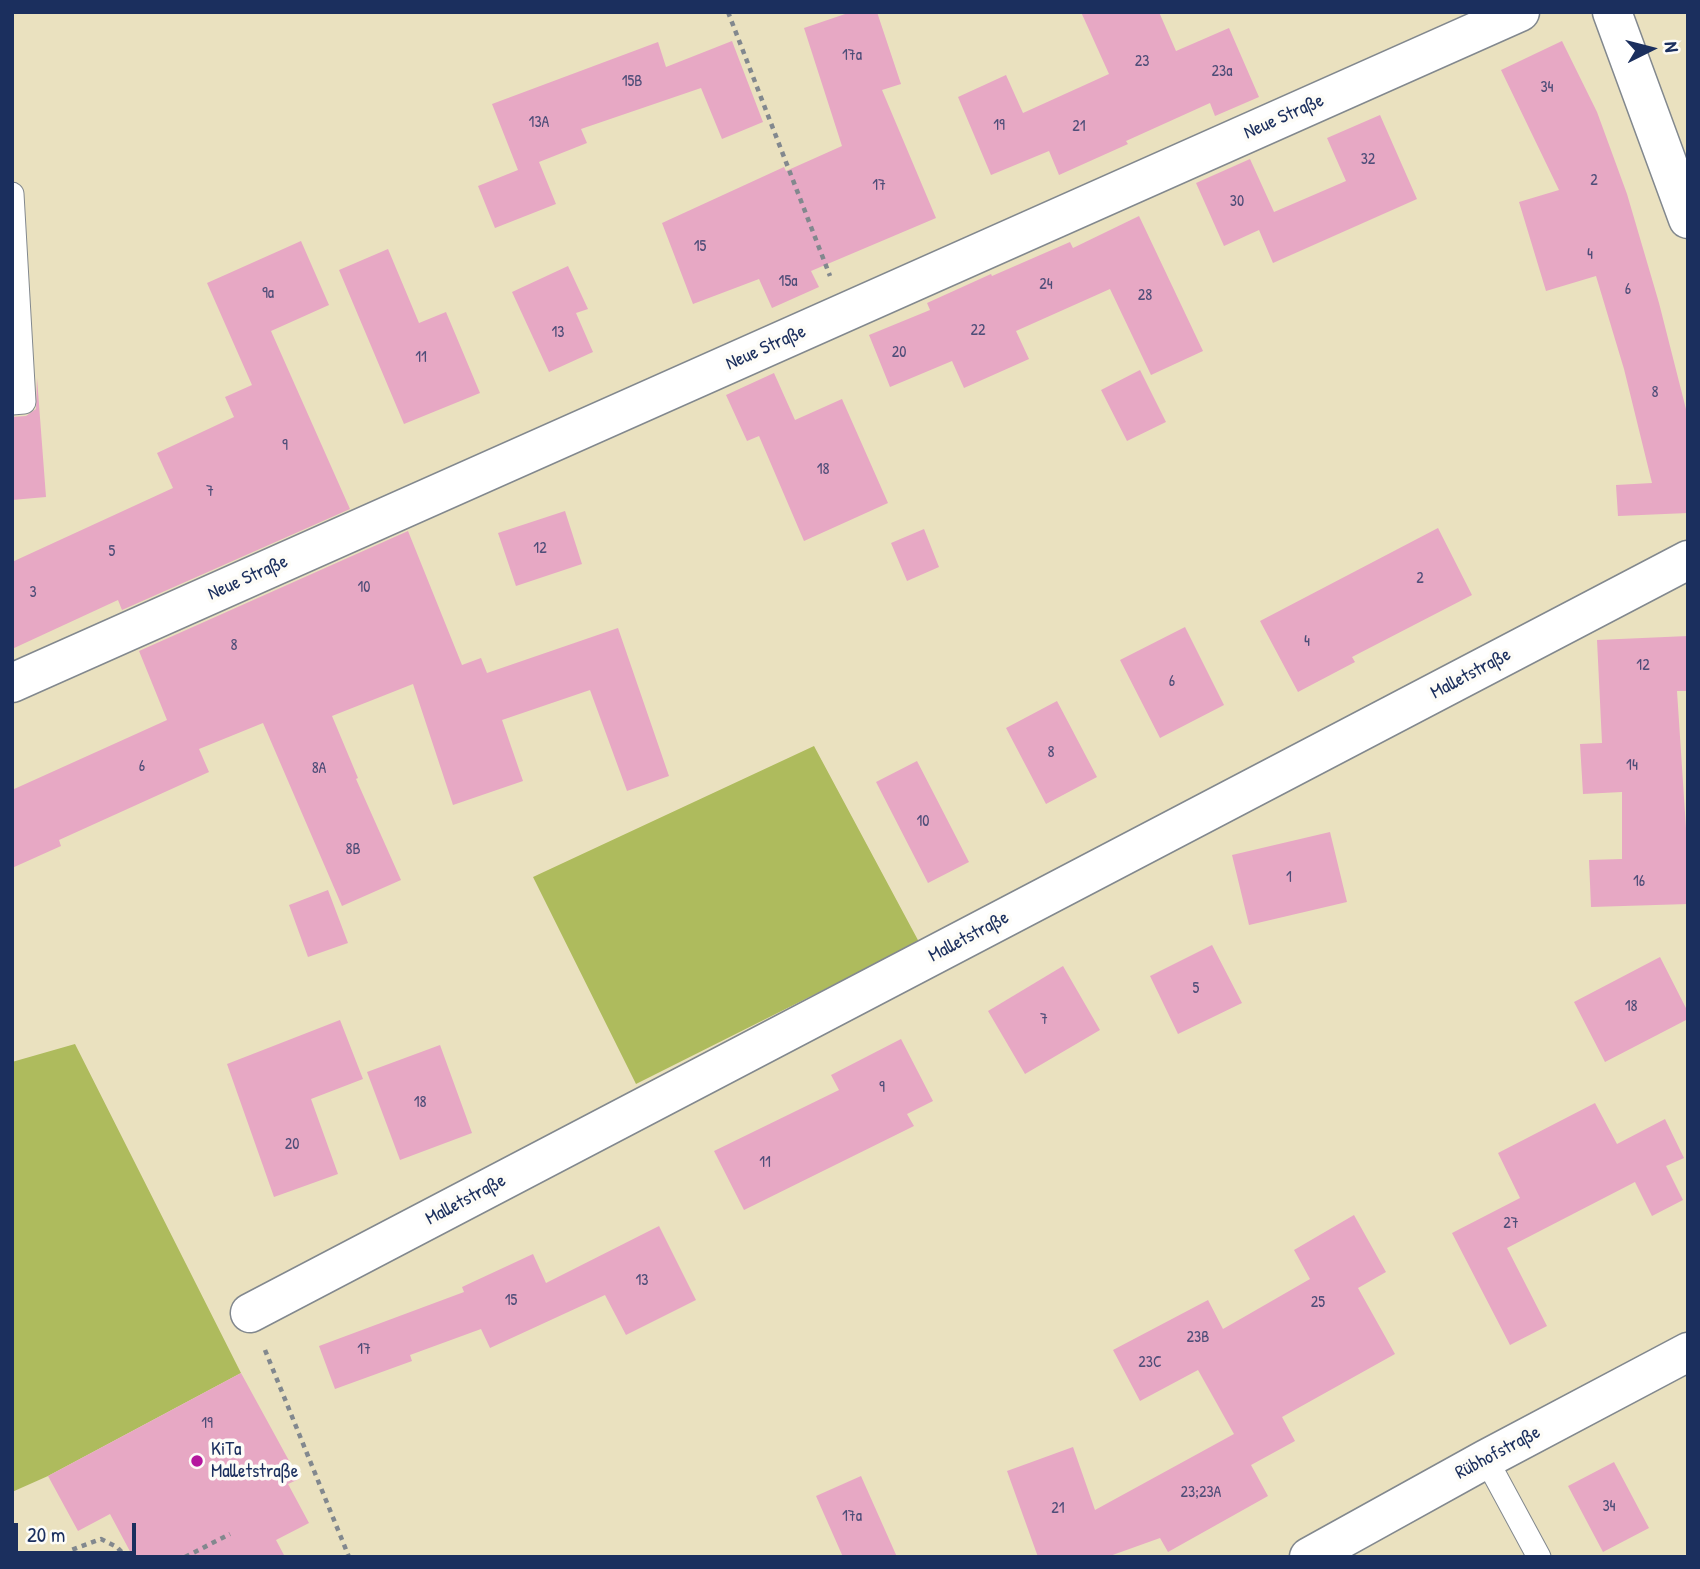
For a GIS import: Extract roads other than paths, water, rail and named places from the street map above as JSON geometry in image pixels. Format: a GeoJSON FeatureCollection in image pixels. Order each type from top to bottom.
{"type":"FeatureCollection","features":[{"type":"Feature","properties":{"kind":"street","name":"Neue Straße"},"geometry":{"type":"LineString","coordinates":[[12,683],[1520,12]]}},
{"type":"Feature","properties":{"kind":"street"},"geometry":{"type":"LineString","coordinates":[[1612,12],[1688,219]]}},
{"type":"Feature","properties":{"kind":"street","name":"Malletstraße"},"geometry":{"type":"LineString","coordinates":[[250,1313],[1688,560]]}},
{"type":"Feature","properties":{"kind":"street","name":"Rübhofstraße"},"geometry":{"type":"LineString","coordinates":[[1309,1557],[1688,1352]]}},
{"type":"Feature","properties":{"kind":"lane"},"geometry":{"type":"LineString","coordinates":[[12,194],[24,402],[12,403]]}},
{"type":"Feature","properties":{"kind":"lane"},"geometry":{"type":"LineString","coordinates":[[1486,1459],[1539,1557]]}},
{"type":"Feature","properties":{"kind":"place","name":"KiTa Malletstraße"},"geometry":{"type":"Point","coordinates":[197,1461]}}]}
